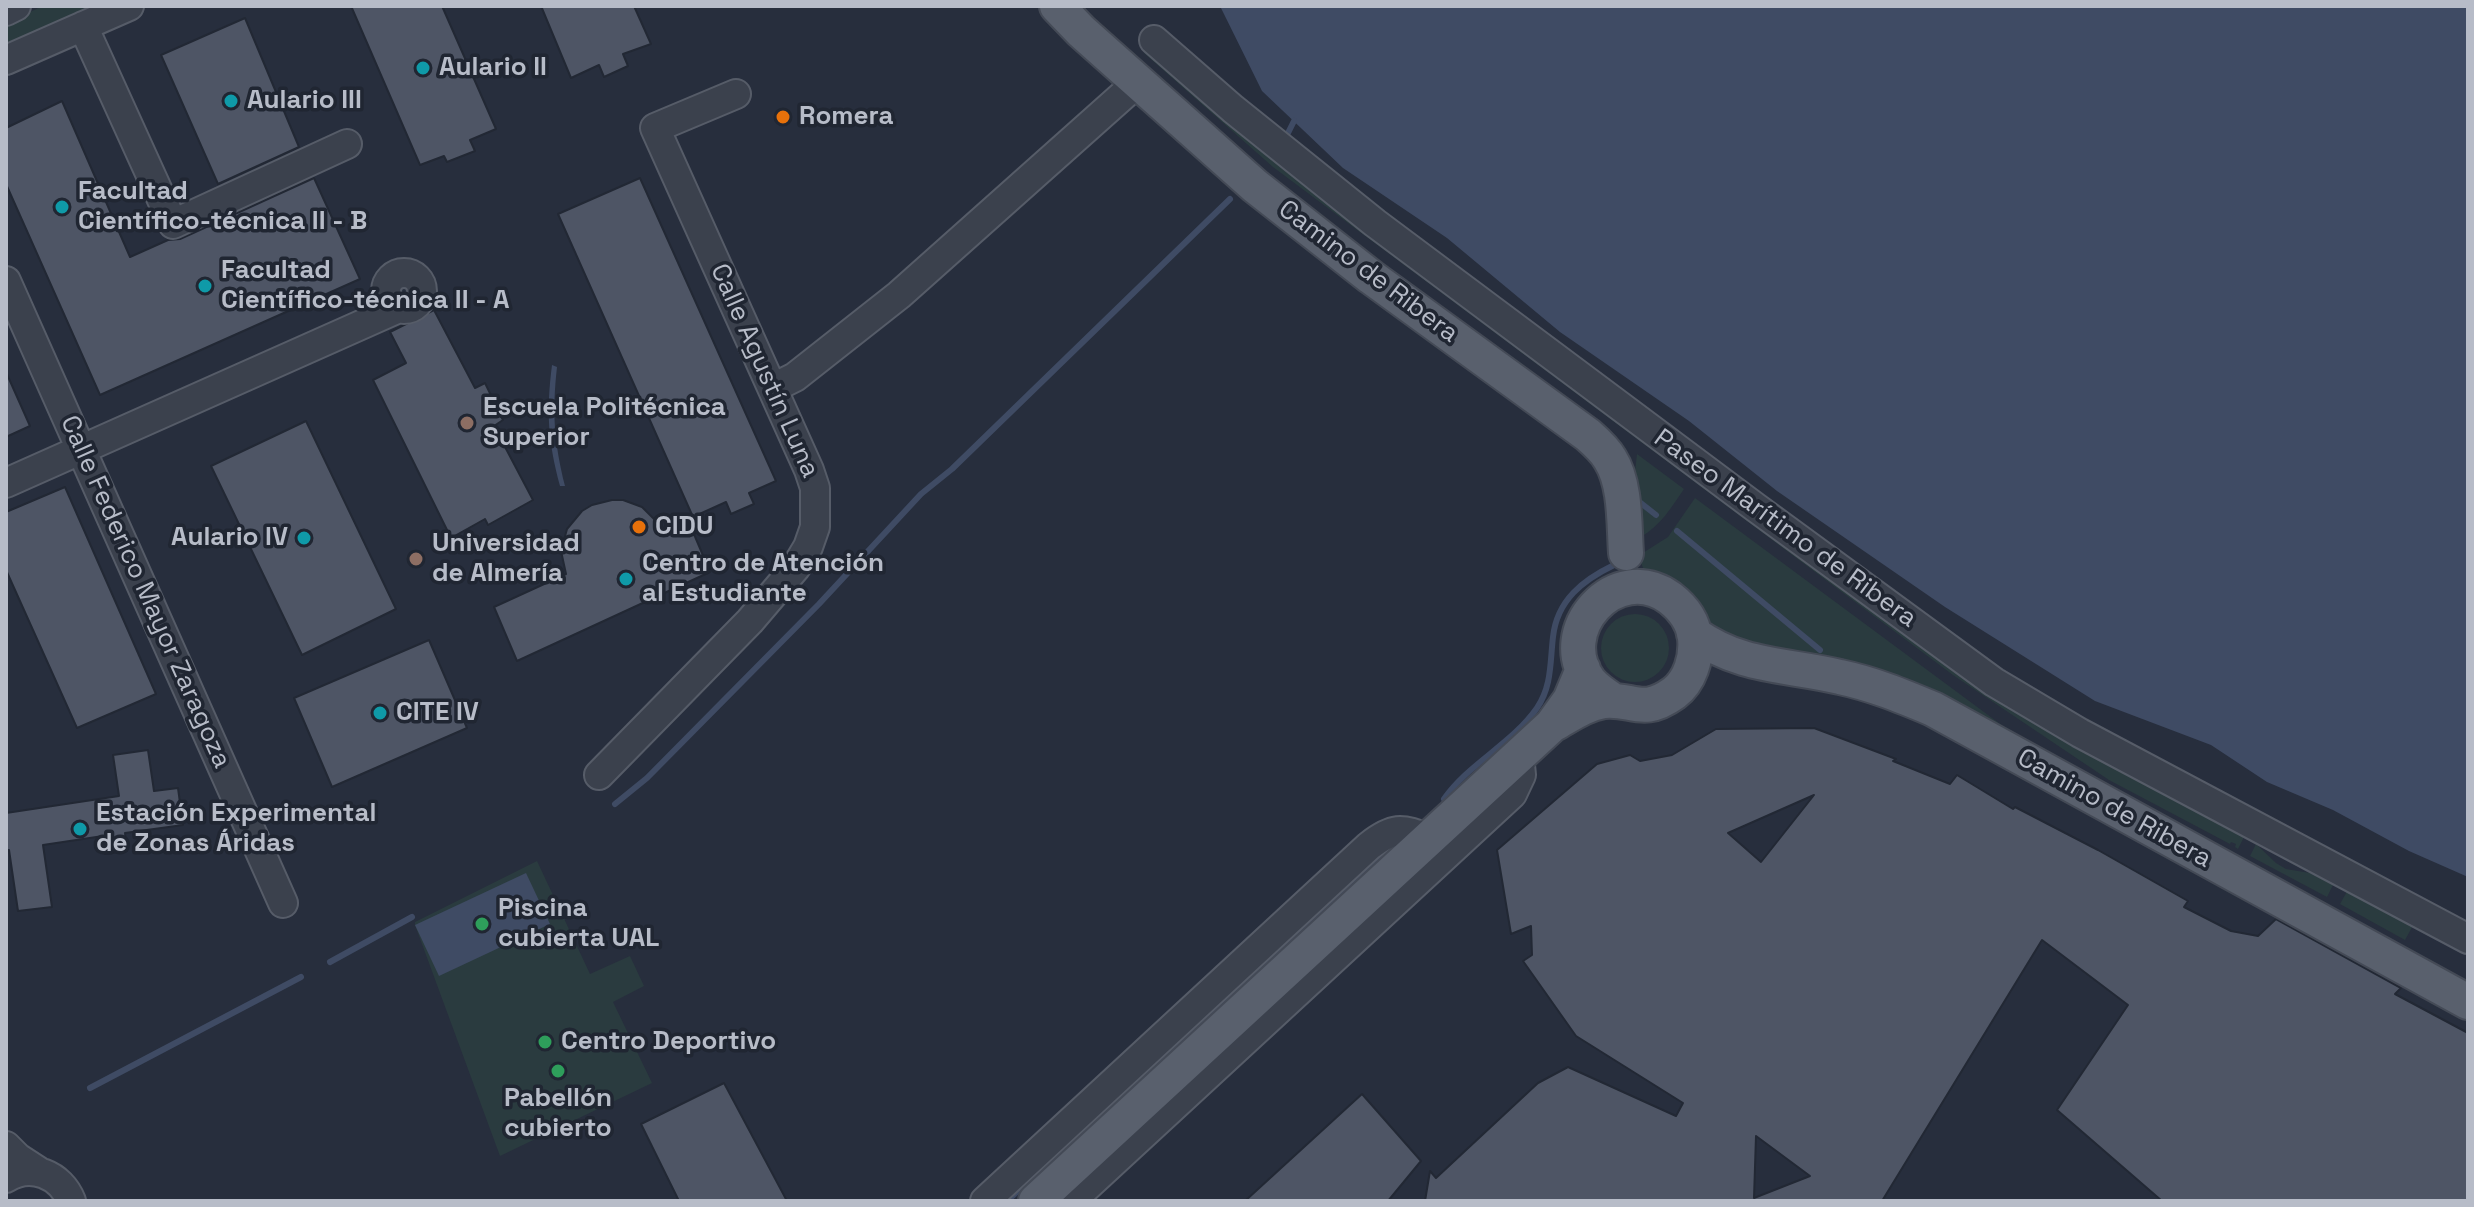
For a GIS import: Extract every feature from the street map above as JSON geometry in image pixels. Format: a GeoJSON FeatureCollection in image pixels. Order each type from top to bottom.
{"type":"FeatureCollection","features":[{"type":"Feature","properties":{"kind":"main road","name":"Camino de Ribera"},"geometry":{"type":"LineString","coordinates":[[1057,6],[1190,130],[1278,204],[1371,277],[1600,446],[1616,473],[1626,555]]}},
{"type":"Feature","properties":{"kind":"main road"},"geometry":{"type":"LineString","coordinates":[[1626,555],[1632,569],[1649,588]]}},
{"type":"Feature","properties":{"kind":"main road"},"geometry":{"type":"LineString","coordinates":[[1614,701],[1597,689],[1583,669],[1579,637],[1585,620],[1614,586],[1626,555]]}},
{"type":"Feature","properties":{"kind":"main road"},"geometry":{"type":"LineString","coordinates":[[1552,725],[1590,704],[1614,701],[1643,706],[1655,703],[1682,686],[1690,672],[1694,660],[1694,634],[1689,619],[1678,604],[1649,588],[1625,588],[1605,597]]}},
{"type":"Feature","properties":{"kind":"main road","name":"Camino de Ribera"},"geometry":{"type":"LineString","coordinates":[[1694,634],[1744,660],[1839,676],[1884,688],[1933,709],[2468,1002]]}},
{"type":"Feature","properties":{"kind":"main road","name":"Camino de Ribera"},"geometry":{"type":"LineString","coordinates":[[1690,672],[1714,662],[1744,660]]}},
{"type":"Feature","properties":{"kind":"main road"},"geometry":{"type":"LineString","coordinates":[[1036,1201],[1552,725],[1570,700],[1583,669]]}},
{"type":"Feature","properties":{"kind":"street"},"geometry":{"type":"LineString","coordinates":[[6,11],[16,6]]}},
{"type":"Feature","properties":{"kind":"street"},"geometry":{"type":"LineString","coordinates":[[6,60],[129,6]]}},
{"type":"Feature","properties":{"kind":"street"},"geometry":{"type":"LineString","coordinates":[[83,26],[173,224],[347,144]]}},
{"type":"Feature","properties":{"kind":"street","name":"Paseo Marítimo de Ribera"},"geometry":{"type":"LineString","coordinates":[[1154,40],[1243,117],[1375,223],[1766,516],[1994,682],[2080,733],[2468,939]]}},
{"type":"Feature","properties":{"kind":"street"},"geometry":{"type":"LineString","coordinates":[[773,388],[795,377],[899,295],[1138,82]]}},
{"type":"Feature","properties":{"kind":"street","name":"Calle Agustín Luna"},"geometry":{"type":"LineString","coordinates":[[599,775],[787,579],[808,547],[815,527],[815,488],[809,470],[655,128],[736,94]]}},
{"type":"Feature","properties":{"kind":"street","name":"Calle Federico Mayor Zaragoza"},"geometry":{"type":"LineString","coordinates":[[6,281],[283,903]]}},
{"type":"Feature","properties":{"kind":"street"},"geometry":{"type":"LineString","coordinates":[[6,483],[399,308]]}},
{"type":"Feature","properties":{"kind":"street"},"geometry":{"type":"LineString","coordinates":[[1071,1201],[1512,794],[1521,775],[1519,755]]}},
{"type":"Feature","properties":{"kind":"street"},"geometry":{"type":"LineString","coordinates":[[985,1201],[1369,846],[1383,835],[1406,829],[1428,839]]}},
{"type":"Feature","properties":{"kind":"street"},"geometry":{"type":"LineString","coordinates":[[6,1146],[38,1171],[54,1178],[63,1186],[71,1201]]}},
{"type":"Feature","properties":{"kind":"street"},"geometry":{"type":"LineString","coordinates":[[6,1178],[24,1171],[38,1171]]}},
{"type":"Feature","properties":{"kind":"shaded area"},"geometry":{"type":"Polygon","coordinates":[[[43,6],[96,6],[6,47],[6,23],[43,6]]]}},
{"type":"Feature","properties":{"kind":"shaded area"},"geometry":{"type":"Polygon","coordinates":[[[1150,47],[1882,613],[2247,831],[2238,849],[2236,844],[2230,844],[2109,780],[1953,675],[1273,167],[1144,53],[1150,47]]]}},
{"type":"Feature","properties":{"kind":"shaded area"},"geometry":{"type":"Polygon","coordinates":[[[1637,454],[1684,489],[1660,522],[1641,537],[1633,489],[1637,454]]]}},
{"type":"Feature","properties":{"kind":"shaded area"},"geometry":{"type":"Polygon","coordinates":[[[1695,498],[2011,732],[1888,673],[1859,664],[1720,636],[1656,576],[1644,570],[1638,556],[1668,537],[1695,498]]]}},
{"type":"Feature","properties":{"kind":"shaded area"},"geometry":{"type":"Polygon","coordinates":[[[1628,614],[1642,614],[1654,619],[1664,629],[1669,648],[1664,667],[1654,677],[1642,682],[1628,682],[1616,677],[1606,667],[1601,655],[1601,641],[1606,629],[1616,619],[1628,614]]]}},
{"type":"Feature","properties":{"kind":"shaded area"},"geometry":{"type":"Polygon","coordinates":[[[2256,844],[2286,869],[2310,873],[2333,885],[2327,897],[2250,856],[2256,844]]]}},
{"type":"Feature","properties":{"kind":"shaded area","name":"Centro Deportivo"},"geometry":{"type":"Polygon","coordinates":[[[537,861],[590,974],[630,956],[644,986],[613,1002],[652,1083],[500,1156],[415,922],[537,861]]]}},
{"type":"Feature","properties":{"kind":"shaded area"},"geometry":{"type":"Polygon","coordinates":[[[2350,886],[2416,920],[2405,940],[2340,904],[2350,886]]]}},
{"type":"Feature","properties":{"kind":"water"},"geometry":{"type":"Polygon","coordinates":[[[1220,6],[2468,6],[2468,877],[2409,851],[2333,810],[2267,782],[2211,745],[2095,701],[1945,607],[1777,491],[1689,421],[1560,332],[1447,238],[1343,168],[1262,91],[1220,6]]]}},
{"type":"Feature","properties":{"kind":"water"},"geometry":{"type":"Polygon","coordinates":[[[552,365],[557,367],[555,427],[565,486],[560,486],[551,440],[549,397],[552,365]]]}},
{"type":"Feature","properties":{"kind":"water","name":"Piscina cubierta UAL"},"geometry":{"type":"Polygon","coordinates":[[[526,873],[550,924],[439,976],[415,925],[526,873]]]}},
{"type":"Feature","properties":{"kind":"building","name":"Aulario II"},"geometry":{"type":"Polygon","coordinates":[[[351,6],[442,6],[496,129],[470,140],[475,151],[447,162],[444,156],[420,165],[351,6]]]}},
{"type":"Feature","properties":{"kind":"building"},"geometry":{"type":"Polygon","coordinates":[[[541,6],[634,6],[651,44],[623,54],[628,66],[604,77],[599,65],[571,78],[541,6]]]}},
{"type":"Feature","properties":{"kind":"building","name":"Aulario III"},"geometry":{"type":"Polygon","coordinates":[[[245,18],[299,147],[218,184],[161,55],[245,18]]]}},
{"type":"Feature","properties":{"kind":"building","name":"Facultad Científico-técnica II - A"},"geometry":{"type":"Polygon","coordinates":[[[62,101],[130,257],[168,240],[180,239],[314,178],[360,279],[100,395],[6,184],[6,128],[62,101]]]}},
{"type":"Feature","properties":{"kind":"building"},"geometry":{"type":"Polygon","coordinates":[[[640,178],[776,481],[749,493],[754,504],[731,514],[726,502],[693,517],[558,214],[640,178]]]}},
{"type":"Feature","properties":{"kind":"building","name":"Escuela Politécnica Superior"},"geometry":{"type":"Polygon","coordinates":[[[434,310],[475,388],[485,383],[503,420],[494,426],[533,500],[488,525],[485,519],[451,538],[373,380],[406,363],[390,332],[434,310]]]}},
{"type":"Feature","properties":{"kind":"building"},"geometry":{"type":"Polygon","coordinates":[[[6,372],[30,426],[6,437],[6,372]]]}},
{"type":"Feature","properties":{"kind":"building","name":"Aulario IV"},"geometry":{"type":"Polygon","coordinates":[[[306,421],[396,609],[302,655],[211,466],[306,421]]]}},
{"type":"Feature","properties":{"kind":"building"},"geometry":{"type":"Polygon","coordinates":[[[65,487],[156,694],[77,728],[6,570],[6,512],[65,487]]]}},
{"type":"Feature","properties":{"kind":"building","name":"Centro de Atención al Estudiante"},"geometry":{"type":"Polygon","coordinates":[[[612,500],[623,500],[642,507],[665,530],[688,520],[710,572],[517,661],[494,607],[566,574],[561,551],[567,529],[582,511],[612,500]]]}},
{"type":"Feature","properties":{"kind":"building","name":"CITE IV"},"geometry":{"type":"Polygon","coordinates":[[[429,640],[467,728],[332,787],[294,698],[429,640]]]}},
{"type":"Feature","properties":{"kind":"building"},"geometry":{"type":"Polygon","coordinates":[[[1814,728],[1896,759],[1893,761],[1950,784],[1957,775],[2013,809],[2015,807],[2098,850],[2188,901],[2184,907],[2231,931],[2258,936],[2276,919],[2401,988],[2395,994],[2468,1033],[2468,1201],[2162,1201],[2057,1110],[2128,1005],[2042,940],[1882,1201],[1425,1201],[1430,1171],[1436,1178],[1538,1083],[1568,1067],[1676,1116],[1683,1103],[1576,1036],[1523,961],[1532,955],[1531,926],[1511,934],[1497,850],[1597,764],[1630,755],[1640,761],[1672,755],[1716,729],[1814,728]],[[1814,795],[1728,833],[1761,862],[1814,795]],[[1756,1136],[1754,1198],[1810,1176],[1756,1136]]]}},
{"type":"Feature","properties":{"kind":"building","name":"Estación Experimental de Zonas Áridas"},"geometry":{"type":"Polygon","coordinates":[[[148,750],[154,791],[178,788],[183,825],[125,833],[127,851],[105,854],[103,836],[43,845],[52,907],[18,911],[9,850],[6,850],[6,813],[119,796],[113,755],[148,750]]]}},
{"type":"Feature","properties":{"kind":"building"},"geometry":{"type":"Polygon","coordinates":[[[724,1083],[787,1201],[679,1201],[641,1124],[724,1083]]]}},
{"type":"Feature","properties":{"kind":"building"},"geometry":{"type":"Polygon","coordinates":[[[1362,1094],[1421,1161],[1388,1201],[1245,1201],[1362,1094]]]}},
{"type":"Feature","properties":{"kind":"waterway"},"geometry":{"type":"LineString","coordinates":[[1288,133],[1294,121]]}},
{"type":"Feature","properties":{"kind":"waterway"},"geometry":{"type":"LineString","coordinates":[[615,804],[647,778],[819,604],[921,494],[952,469],[1230,199]]}},
{"type":"Feature","properties":{"kind":"waterway"},"geometry":{"type":"LineString","coordinates":[[1637,500],[1656,515]]}},
{"type":"Feature","properties":{"kind":"waterway"},"geometry":{"type":"LineString","coordinates":[[1677,531],[1820,650]]}},
{"type":"Feature","properties":{"kind":"waterway"},"geometry":{"type":"LineString","coordinates":[[1444,799],[1465,775],[1527,721],[1537,708],[1548,682],[1555,624],[1560,612],[1582,585],[1614,565]]}},
{"type":"Feature","properties":{"kind":"waterway"},"geometry":{"type":"LineString","coordinates":[[1007,1201],[1396,845]]}},
{"type":"Feature","properties":{"kind":"waterway"},"geometry":{"type":"LineString","coordinates":[[330,962],[412,917]]}},
{"type":"Feature","properties":{"kind":"waterway"},"geometry":{"type":"LineString","coordinates":[[90,1088],[301,977]]}},
{"type":"Feature","properties":{"kind":"place","name":"Aulario II"},"geometry":{"type":"Point","coordinates":[423,68]}},
{"type":"Feature","properties":{"kind":"place","name":"Aulario III"},"geometry":{"type":"Point","coordinates":[231,101]}},
{"type":"Feature","properties":{"kind":"place","name":"Romera"},"geometry":{"type":"Point","coordinates":[783,117]}},
{"type":"Feature","properties":{"kind":"place","name":"Facultad Científico-técnica II - B"},"geometry":{"type":"Point","coordinates":[62,207]}},
{"type":"Feature","properties":{"kind":"place","name":"Facultad Científico-técnica II - A"},"geometry":{"type":"Point","coordinates":[205,286]}},
{"type":"Feature","properties":{"kind":"place","name":"Escuela Politécnica Superior"},"geometry":{"type":"Point","coordinates":[467,423]}},
{"type":"Feature","properties":{"kind":"place","name":"CIDU"},"geometry":{"type":"Point","coordinates":[639,527]}},
{"type":"Feature","properties":{"kind":"place","name":"Aulario IV"},"geometry":{"type":"Point","coordinates":[304,538]}},
{"type":"Feature","properties":{"kind":"place","name":"Universidad de Almería"},"geometry":{"type":"Point","coordinates":[416,559]}},
{"type":"Feature","properties":{"kind":"place","name":"Centro de Atención al Estudiante"},"geometry":{"type":"Point","coordinates":[626,579]}},
{"type":"Feature","properties":{"kind":"place","name":"CITE IV"},"geometry":{"type":"Point","coordinates":[380,713]}},
{"type":"Feature","properties":{"kind":"place","name":"Estación Experimental de Zonas Áridas"},"geometry":{"type":"Point","coordinates":[80,829]}},
{"type":"Feature","properties":{"kind":"place","name":"Piscina cubierta UAL"},"geometry":{"type":"Point","coordinates":[482,924]}},
{"type":"Feature","properties":{"kind":"place","name":"Centro Deportivo"},"geometry":{"type":"Point","coordinates":[545,1042]}},
{"type":"Feature","properties":{"kind":"place","name":"Pabellón cubierto"},"geometry":{"type":"Point","coordinates":[558,1071]}}]}
